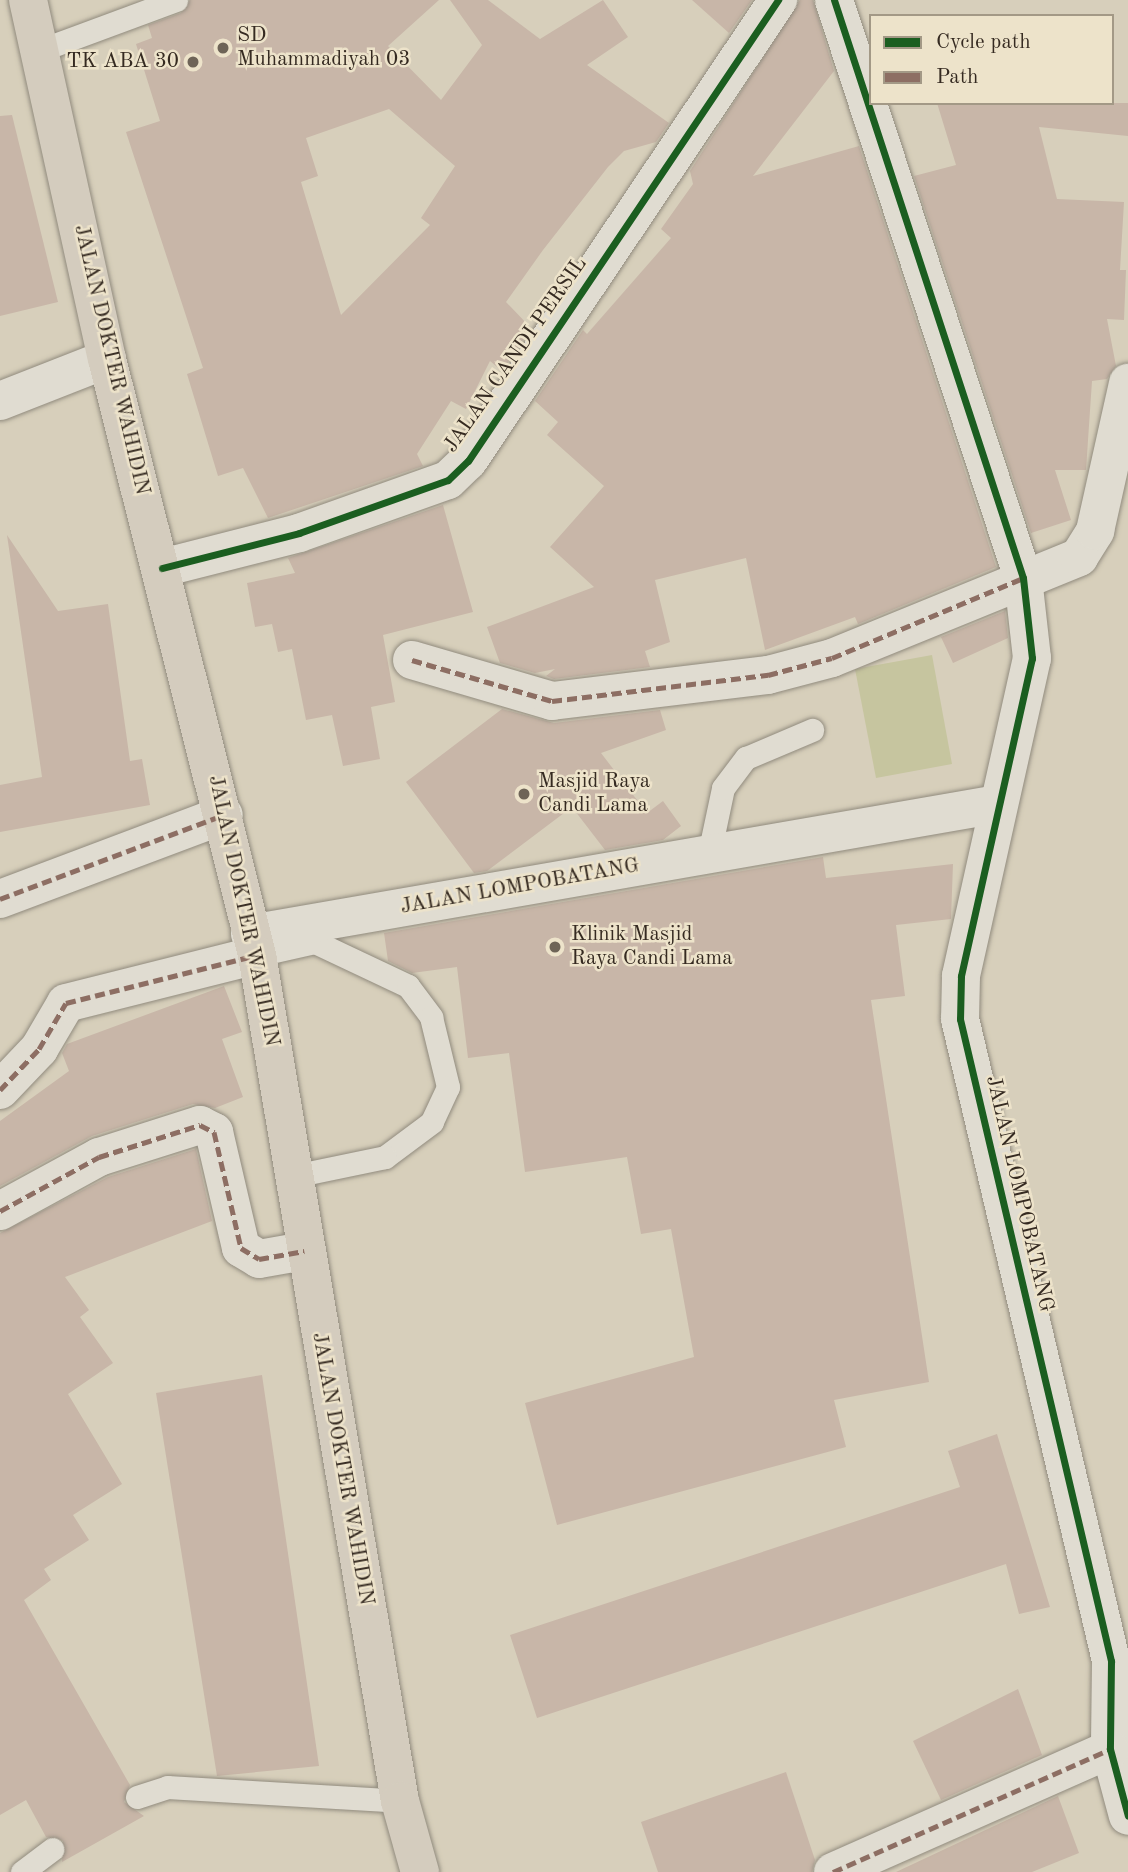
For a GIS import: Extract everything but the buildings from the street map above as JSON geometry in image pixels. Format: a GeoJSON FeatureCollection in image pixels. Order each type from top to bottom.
{"type":"FeatureCollection","features":[{"type":"Feature","properties":{"kind":"highway","name":"JALAN DOKTER WAHIDIN"},"geometry":{"type":"LineString","coordinates":[[28,0],[107,359],[224,816],[253,945],[400,1801],[420,1872]]}},
{"type":"Feature","properties":{"kind":"street","name":"JALAN CANDI PERSIL"},"geometry":{"type":"LineString","coordinates":[[162,568],[299,533],[448,480],[468,461],[778,0]]}},
{"type":"Feature","properties":{"kind":"street"},"geometry":{"type":"LineString","coordinates":[[834,0],[1023,578]]}},
{"type":"Feature","properties":{"kind":"street"},"geometry":{"type":"LineString","coordinates":[[0,401],[107,359]]}},
{"type":"Feature","properties":{"kind":"street"},"geometry":{"type":"LineString","coordinates":[[412,660],[552,701],[768,675],[832,658],[1079,557],[1088,547],[1128,383]]}},
{"type":"Feature","properties":{"kind":"street","name":"JALAN LOMPOBATANG"},"geometry":{"type":"LineString","coordinates":[[1023,578],[1032,658],[961,976],[960,1019],[1119,1653],[1110,1749],[1128,1816]]}},
{"type":"Feature","properties":{"kind":"street","name":"JALAN LOMPOBATANG"},"geometry":{"type":"LineString","coordinates":[[0,1090],[39,1049],[66,1003],[253,945],[709,854],[998,804]]}},
{"type":"Feature","properties":{"kind":"street"},"geometry":{"type":"LineString","coordinates":[[0,899],[224,816]]}},
{"type":"Feature","properties":{"kind":"street"},"geometry":{"type":"LineString","coordinates":[[0,1211],[99,1157],[200,1125],[214,1132],[241,1248],[260,1259],[304,1251]]}},
{"type":"Feature","properties":{"kind":"street"},"geometry":{"type":"LineString","coordinates":[[833,1872],[1110,1749]]}},
{"type":"Feature","properties":{"kind":"lane"},"geometry":{"type":"LineString","coordinates":[[41,50],[176,0]]}},
{"type":"Feature","properties":{"kind":"lane"},"geometry":{"type":"LineString","coordinates":[[709,854],[723,788],[746,758],[812,730]]}},
{"type":"Feature","properties":{"kind":"lane"},"geometry":{"type":"LineString","coordinates":[[253,945],[315,942],[408,986],[430,1017],[448,1087],[432,1122],[385,1157],[293,1175]]}},
{"type":"Feature","properties":{"kind":"lane"},"geometry":{"type":"LineString","coordinates":[[137,1797],[167,1787],[400,1801]]}},
{"type":"Feature","properties":{"kind":"lane"},"geometry":{"type":"LineString","coordinates":[[22,1872],[52,1849]]}},
{"type":"Feature","properties":{"kind":"green space"},"geometry":{"type":"Polygon","coordinates":[[[932,655],[952,764],[876,778],[855,669],[932,655]]]}},
{"type":"Feature","properties":{"kind":"marked path"},"geometry":{"type":"LineString","coordinates":[[412,660],[552,701],[768,675],[832,658],[1023,578]]}},
{"type":"Feature","properties":{"kind":"marked path"},"geometry":{"type":"LineString","coordinates":[[0,899],[224,815]]}},
{"type":"Feature","properties":{"kind":"marked path"},"geometry":{"type":"LineString","coordinates":[[0,1090],[39,1049],[66,1003],[257,955]]}},
{"type":"Feature","properties":{"kind":"marked path"},"geometry":{"type":"LineString","coordinates":[[0,1211],[99,1157],[200,1125],[214,1132],[241,1248],[259,1259],[304,1251]]}},
{"type":"Feature","properties":{"kind":"marked path"},"geometry":{"type":"LineString","coordinates":[[833,1872],[1110,1749]]}},
{"type":"Feature","properties":{"kind":"cycle path"},"geometry":{"type":"LineString","coordinates":[[162,568],[299,533],[448,480],[468,461],[778,0]]}},
{"type":"Feature","properties":{"kind":"cycle path"},"geometry":{"type":"LineString","coordinates":[[834,0],[1023,578],[1032,658],[961,976],[960,1019],[1111,1661],[1110,1749],[1128,1816]]}},
{"type":"Feature","properties":{"kind":"place","name":"SD Muhammadiyah 03"},"geometry":{"type":"Point","coordinates":[223,48]}},
{"type":"Feature","properties":{"kind":"place","name":"TK ABA 30"},"geometry":{"type":"Point","coordinates":[193,62]}},
{"type":"Feature","properties":{"kind":"place","name":"Masjid Raya Candi Lama"},"geometry":{"type":"Point","coordinates":[524,794]}},
{"type":"Feature","properties":{"kind":"place","name":"Klinik Masjid Raya Candi Lama"},"geometry":{"type":"Point","coordinates":[555,947]}}]}
